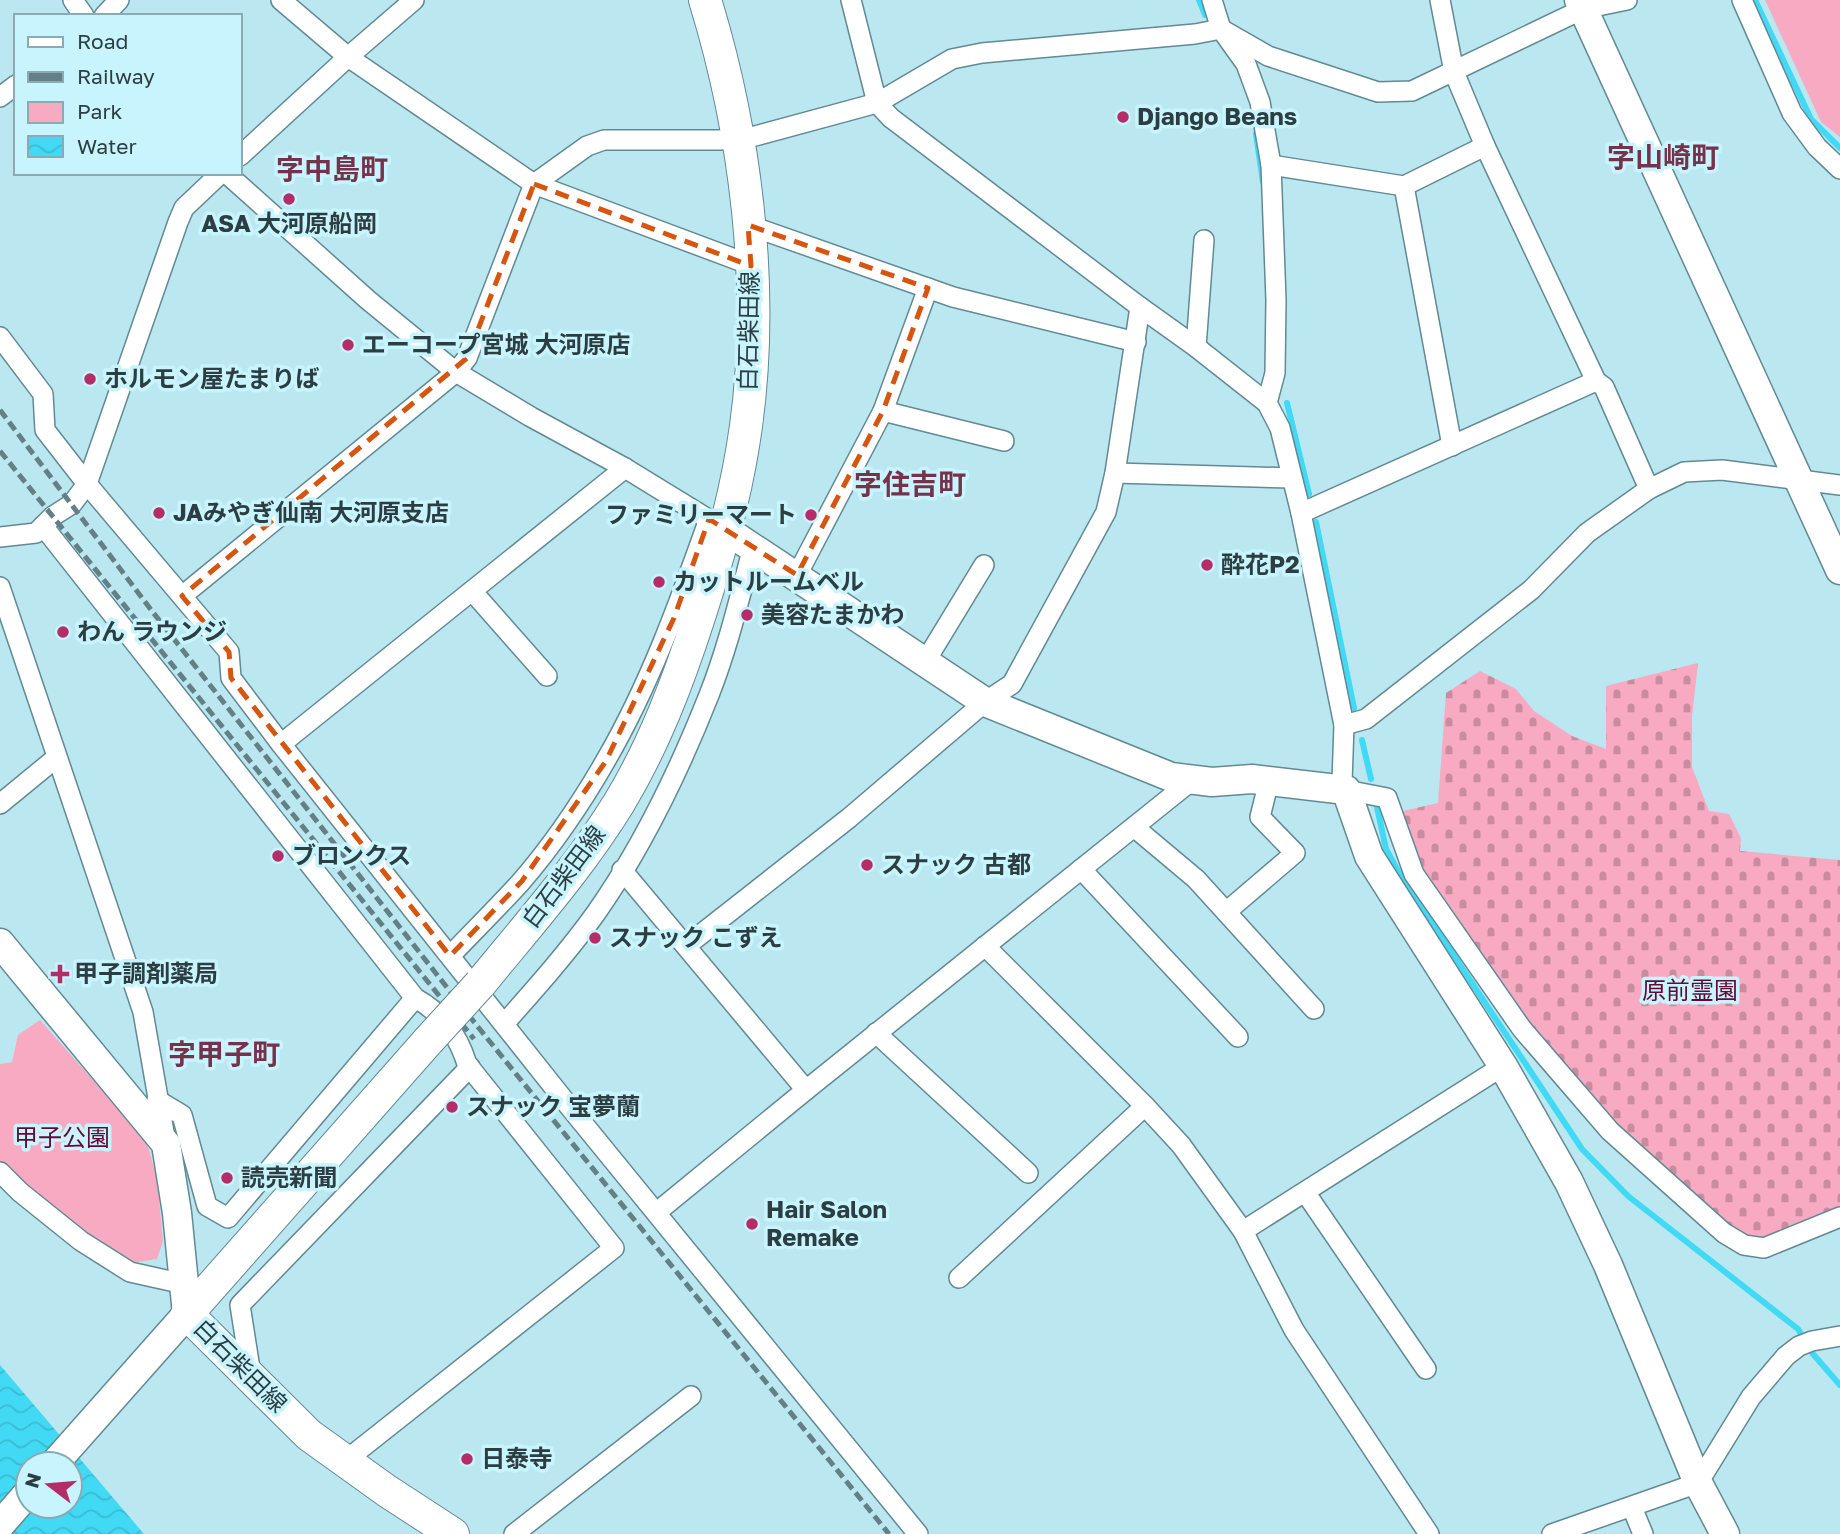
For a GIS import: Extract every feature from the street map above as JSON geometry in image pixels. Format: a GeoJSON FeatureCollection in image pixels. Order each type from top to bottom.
{"type":"FeatureCollection","features":[{"type":"Feature","properties":{"kind":"main road","name":"白石柴田線"},"geometry":{"type":"LineString","coordinates":[[453,1534],[309,1435],[251,1375],[179,1312],[480,984],[573,872],[619,802],[664,717],[690,644],[718,524],[746,426],[752,359],[751,264],[738,138],[729,86],[705,0]]}},
{"type":"Feature","properties":{"kind":"street"},"geometry":{"type":"LineString","coordinates":[[106,14],[119,0]]}},
{"type":"Feature","properties":{"kind":"street"},"geometry":{"type":"LineString","coordinates":[[281,0],[348,57],[534,184],[751,264]]}},
{"type":"Feature","properties":{"kind":"street"},"geometry":{"type":"LineString","coordinates":[[242,154],[414,0]]}},
{"type":"Feature","properties":{"kind":"street"},"geometry":{"type":"LineString","coordinates":[[851,0],[877,103],[891,118],[1267,403],[1280,428],[1301,513],[1344,726],[1342,782],[1369,856],[1503,1066],[1569,1182],[1608,1265],[1698,1483],[1725,1534]]}},
{"type":"Feature","properties":{"kind":"street"},"geometry":{"type":"LineString","coordinates":[[1212,0],[1221,29],[1246,64],[1260,102],[1270,165],[1276,300],[1275,373],[1267,403]]}},
{"type":"Feature","properties":{"kind":"street"},"geometry":{"type":"LineString","coordinates":[[1440,0],[1454,72],[1485,146],[1596,381],[1604,387],[1648,489]]}},
{"type":"Feature","properties":{"kind":"street"},"geometry":{"type":"LineString","coordinates":[[182,596],[456,372],[467,358],[534,184],[587,146],[604,140],[720,140],[755,136],[877,103],[952,59],[982,53],[1195,34],[1221,29],[1268,56],[1378,92],[1412,91],[1454,72],[1581,5],[1628,0]]}},
{"type":"Feature","properties":{"kind":"street"},"geometry":{"type":"LineString","coordinates":[[1742,0],[1792,113],[1817,147],[1840,169]]}},
{"type":"Feature","properties":{"kind":"street"},"geometry":{"type":"LineString","coordinates":[[1581,5],[1840,570]]}},
{"type":"Feature","properties":{"kind":"street"},"geometry":{"type":"LineString","coordinates":[[1270,165],[1404,186],[1485,146]]}},
{"type":"Feature","properties":{"kind":"street"},"geometry":{"type":"LineString","coordinates":[[0,537],[36,533],[53,516],[72,504],[87,484],[178,222],[184,208],[219,175]]}},
{"type":"Feature","properties":{"kind":"street"},"geometry":{"type":"LineString","coordinates":[[228,175],[368,300],[456,372],[718,524],[985,702],[1146,769],[1191,781],[1252,779],[1346,790],[1387,798],[1415,874],[1522,1030],[1610,1131],[1724,1233],[1744,1245],[1764,1248],[1840,1217]]}},
{"type":"Feature","properties":{"kind":"street"},"geometry":{"type":"LineString","coordinates":[[1404,186],[1452,446]]}},
{"type":"Feature","properties":{"kind":"street"},"geometry":{"type":"LineString","coordinates":[[748,225],[953,298],[1136,342]]}},
{"type":"Feature","properties":{"kind":"street"},"geometry":{"type":"LineString","coordinates":[[1196,347],[1204,240]]}},
{"type":"Feature","properties":{"kind":"street"},"geometry":{"type":"LineString","coordinates":[[797,575],[883,411],[928,288]]}},
{"type":"Feature","properties":{"kind":"street"},"geometry":{"type":"LineString","coordinates":[[686,946],[849,818],[985,702],[1012,684],[1106,513],[1115,473],[1140,307]]}},
{"type":"Feature","properties":{"kind":"street"},"geometry":{"type":"LineString","coordinates":[[0,337],[43,394],[45,430],[87,484],[229,652],[231,678],[281,744],[504,1024],[918,1534]]}},
{"type":"Feature","properties":{"kind":"street"},"geometry":{"type":"LineString","coordinates":[[1301,513],[1596,381]]}},
{"type":"Feature","properties":{"kind":"street"},"geometry":{"type":"LineString","coordinates":[[883,411],[1004,441]]}},
{"type":"Feature","properties":{"kind":"street"},"geometry":{"type":"LineString","coordinates":[[281,744],[625,468]]}},
{"type":"Feature","properties":{"kind":"street"},"geometry":{"type":"LineString","coordinates":[[1344,726],[1366,719],[1531,590],[1587,533],[1648,489],[1684,472],[1722,470],[1840,485]]}},
{"type":"Feature","properties":{"kind":"street"},"geometry":{"type":"LineString","coordinates":[[1115,473],[1292,478]]}},
{"type":"Feature","properties":{"kind":"street"},"geometry":{"type":"LineString","coordinates":[[450,956],[522,881],[565,824],[606,761],[641,693],[718,524]]}},
{"type":"Feature","properties":{"kind":"street"},"geometry":{"type":"LineString","coordinates":[[43,526],[415,998],[433,1007],[461,1044],[470,1067],[614,1248],[345,1461]]}},
{"type":"Feature","properties":{"kind":"street"},"geometry":{"type":"LineString","coordinates":[[504,1024],[551,972],[597,911],[657,812],[709,693],[729,635],[753,547]]}},
{"type":"Feature","properties":{"kind":"street"},"geometry":{"type":"LineString","coordinates":[[925,662],[984,565]]}},
{"type":"Feature","properties":{"kind":"street"},"geometry":{"type":"LineString","coordinates":[[0,587],[143,1012],[177,1213],[179,1312],[66,1450]]}},
{"type":"Feature","properties":{"kind":"street"},"geometry":{"type":"LineString","coordinates":[[472,590],[547,676]]}},
{"type":"Feature","properties":{"kind":"street"},"geometry":{"type":"LineString","coordinates":[[0,804],[56,758]]}},
{"type":"Feature","properties":{"kind":"street"},"geometry":{"type":"LineString","coordinates":[[657,1212],[1191,781]]}},
{"type":"Feature","properties":{"kind":"street"},"geometry":{"type":"LineString","coordinates":[[1226,912],[1295,853],[1261,817],[1269,781]]}},
{"type":"Feature","properties":{"kind":"street"},"geometry":{"type":"LineString","coordinates":[[1134,827],[1196,879],[1314,1009]]}},
{"type":"Feature","properties":{"kind":"street"},"geometry":{"type":"LineString","coordinates":[[622,870],[806,1090]]}},
{"type":"Feature","properties":{"kind":"street"},"geometry":{"type":"LineString","coordinates":[[1081,870],[1238,1037]]}},
{"type":"Feature","properties":{"kind":"street"},"geometry":{"type":"LineString","coordinates":[[0,943],[166,1144]]}},
{"type":"Feature","properties":{"kind":"street"},"geometry":{"type":"LineString","coordinates":[[985,946],[1181,1145],[1243,1231],[1294,1330],[1429,1534]]}},
{"type":"Feature","properties":{"kind":"street"},"geometry":{"type":"LineString","coordinates":[[157,1100],[182,1115],[207,1206],[228,1218],[415,998]]}},
{"type":"Feature","properties":{"kind":"street"},"geometry":{"type":"LineString","coordinates":[[876,1033],[1028,1173]]}},
{"type":"Feature","properties":{"kind":"street"},"geometry":{"type":"LineString","coordinates":[[1243,1231],[1503,1066]]}},
{"type":"Feature","properties":{"kind":"street"},"geometry":{"type":"LineString","coordinates":[[251,1375],[240,1305],[470,1067]]}},
{"type":"Feature","properties":{"kind":"street"},"geometry":{"type":"LineString","coordinates":[[959,1278],[1145,1106]]}},
{"type":"Feature","properties":{"kind":"street"},"geometry":{"type":"LineString","coordinates":[[0,1172],[20,1192],[81,1241],[130,1272],[179,1312]]}},
{"type":"Feature","properties":{"kind":"street"},"geometry":{"type":"LineString","coordinates":[[1305,1192],[1426,1369]]}},
{"type":"Feature","properties":{"kind":"street"},"geometry":{"type":"LineString","coordinates":[[1552,1534],[1698,1483],[1751,1397],[1786,1356],[1806,1343],[1840,1336]]}},
{"type":"Feature","properties":{"kind":"street"},"geometry":{"type":"LineString","coordinates":[[514,1534],[691,1396]]}},
{"type":"Feature","properties":{"kind":"street"},"geometry":{"type":"LineString","coordinates":[[1632,1507],[1643,1534]]}},
{"type":"Feature","properties":{"kind":"street"},"geometry":{"type":"LineString","coordinates":[[0,1525],[14,1509]]}},
{"type":"Feature","properties":{"kind":"highlighted area"},"geometry":{"type":"Polygon","coordinates":[[[534,184],[751,266],[748,225],[928,288],[883,411],[797,575],[709,519],[674,618],[606,761],[522,881],[450,956],[231,678],[229,652],[182,596],[467,358],[534,184]]]}},
{"type":"Feature","properties":{"kind":"green space"},"geometry":{"type":"Polygon","coordinates":[[[1765,0],[1840,0],[1840,137],[1821,122],[1765,0]]]}},
{"type":"Feature","properties":{"kind":"green space","name":"原前霊園"},"geometry":{"type":"Polygon","coordinates":[[[1698,663],[1692,717],[1692,767],[1709,811],[1729,814],[1741,838],[1740,851],[1840,860],[1840,1209],[1764,1240],[1745,1241],[1635,1149],[1531,1030],[1435,891],[1416,858],[1403,811],[1438,803],[1446,693],[1480,671],[1516,689],[1534,711],[1572,736],[1606,749],[1606,686],[1698,663]]]}},
{"type":"Feature","properties":{"kind":"green space","name":"甲子公園"},"geometry":{"type":"Polygon","coordinates":[[[40,1020],[146,1140],[157,1178],[163,1241],[157,1259],[131,1263],[80,1231],[0,1164],[0,1064],[12,1062],[18,1035],[40,1020]]]}},
{"type":"Feature","properties":{"kind":"water"},"geometry":{"type":"Polygon","coordinates":[[[0,1365],[72,1450],[14,1450],[14,1520],[84,1520],[84,1464],[144,1534],[0,1534],[0,1365]]]}},
{"type":"Feature","properties":{"kind":"waterway"},"geometry":{"type":"LineString","coordinates":[[1199,0],[1205,15]]}},
{"type":"Feature","properties":{"kind":"waterway"},"geometry":{"type":"LineString","coordinates":[[1755,0],[1811,119],[1840,148]]}},
{"type":"Feature","properties":{"kind":"waterway"},"geometry":{"type":"LineString","coordinates":[[1256,134],[1263,182]]}},
{"type":"Feature","properties":{"kind":"waterway"},"geometry":{"type":"LineString","coordinates":[[1287,403],[1309,494]]}},
{"type":"Feature","properties":{"kind":"waterway"},"geometry":{"type":"LineString","coordinates":[[1316,522],[1354,708]]}},
{"type":"Feature","properties":{"kind":"waterway"},"geometry":{"type":"LineString","coordinates":[[1362,740],[1371,779]]}},
{"type":"Feature","properties":{"kind":"waterway"},"geometry":{"type":"LineString","coordinates":[[1377,807],[1386,849],[1399,873],[1582,1149],[1628,1196],[1798,1329],[1813,1354],[1840,1385]]}},
{"type":"Feature","properties":{"kind":"railway"},"geometry":{"type":"LineString","coordinates":[[0,410],[152,611],[478,1027],[889,1534]]}},
{"type":"Feature","properties":{"kind":"railway"},"geometry":{"type":"LineString","coordinates":[[0,451],[474,1039]]}},
{"type":"Feature","properties":{"kind":"place","name":"Django Beans"},"geometry":{"type":"Point","coordinates":[1123,117]}},
{"type":"Feature","properties":{"kind":"place","name":"ASA 大河原船岡"},"geometry":{"type":"Point","coordinates":[289,199]}},
{"type":"Feature","properties":{"kind":"place","name":"エーコープ宮城 大河原店"},"geometry":{"type":"Point","coordinates":[348,345]}},
{"type":"Feature","properties":{"kind":"place","name":"ホルモン屋たまりば"},"geometry":{"type":"Point","coordinates":[90,379]}},
{"type":"Feature","properties":{"kind":"place","name":"JAみやぎ仙南 大河原支店"},"geometry":{"type":"Point","coordinates":[159,513]}},
{"type":"Feature","properties":{"kind":"place","name":"ファミリーマート"},"geometry":{"type":"Point","coordinates":[811,515]}},
{"type":"Feature","properties":{"kind":"place","name":"酔花P2"},"geometry":{"type":"Point","coordinates":[1207,565]}},
{"type":"Feature","properties":{"kind":"place","name":"カットルームベル"},"geometry":{"type":"Point","coordinates":[659,582]}},
{"type":"Feature","properties":{"kind":"place","name":"美容たまかわ"},"geometry":{"type":"Point","coordinates":[747,615]}},
{"type":"Feature","properties":{"kind":"place","name":"わん ラウンジ"},"geometry":{"type":"Point","coordinates":[63,632]}},
{"type":"Feature","properties":{"kind":"place","name":"ブロンクス"},"geometry":{"type":"Point","coordinates":[278,856]}},
{"type":"Feature","properties":{"kind":"place","name":"スナック 古都"},"geometry":{"type":"Point","coordinates":[867,865]}},
{"type":"Feature","properties":{"kind":"place","name":"スナック こずえ"},"geometry":{"type":"Point","coordinates":[595,938]}},
{"type":"Feature","properties":{"kind":"place","name":"甲子調剤薬局"},"geometry":{"type":"Point","coordinates":[60,974]}},
{"type":"Feature","properties":{"kind":"place","name":"スナック 宝夢蘭"},"geometry":{"type":"Point","coordinates":[452,1107]}},
{"type":"Feature","properties":{"kind":"place","name":"読売新聞"},"geometry":{"type":"Point","coordinates":[227,1178]}},
{"type":"Feature","properties":{"kind":"place","name":"Hair Salon Remake"},"geometry":{"type":"Point","coordinates":[752,1224]}},
{"type":"Feature","properties":{"kind":"place","name":"日泰寺"},"geometry":{"type":"Point","coordinates":[467,1459]}},
{"type":"Feature","properties":{"kind":"district","name":"字山崎町"},"geometry":{"type":"Point","coordinates":[1663,157]}},
{"type":"Feature","properties":{"kind":"district","name":"字中島町"},"geometry":{"type":"Point","coordinates":[332,169]}},
{"type":"Feature","properties":{"kind":"district","name":"字住吉町"},"geometry":{"type":"Point","coordinates":[910,484]}},
{"type":"Feature","properties":{"kind":"district","name":"字甲子町"},"geometry":{"type":"Point","coordinates":[224,1054]}}]}
